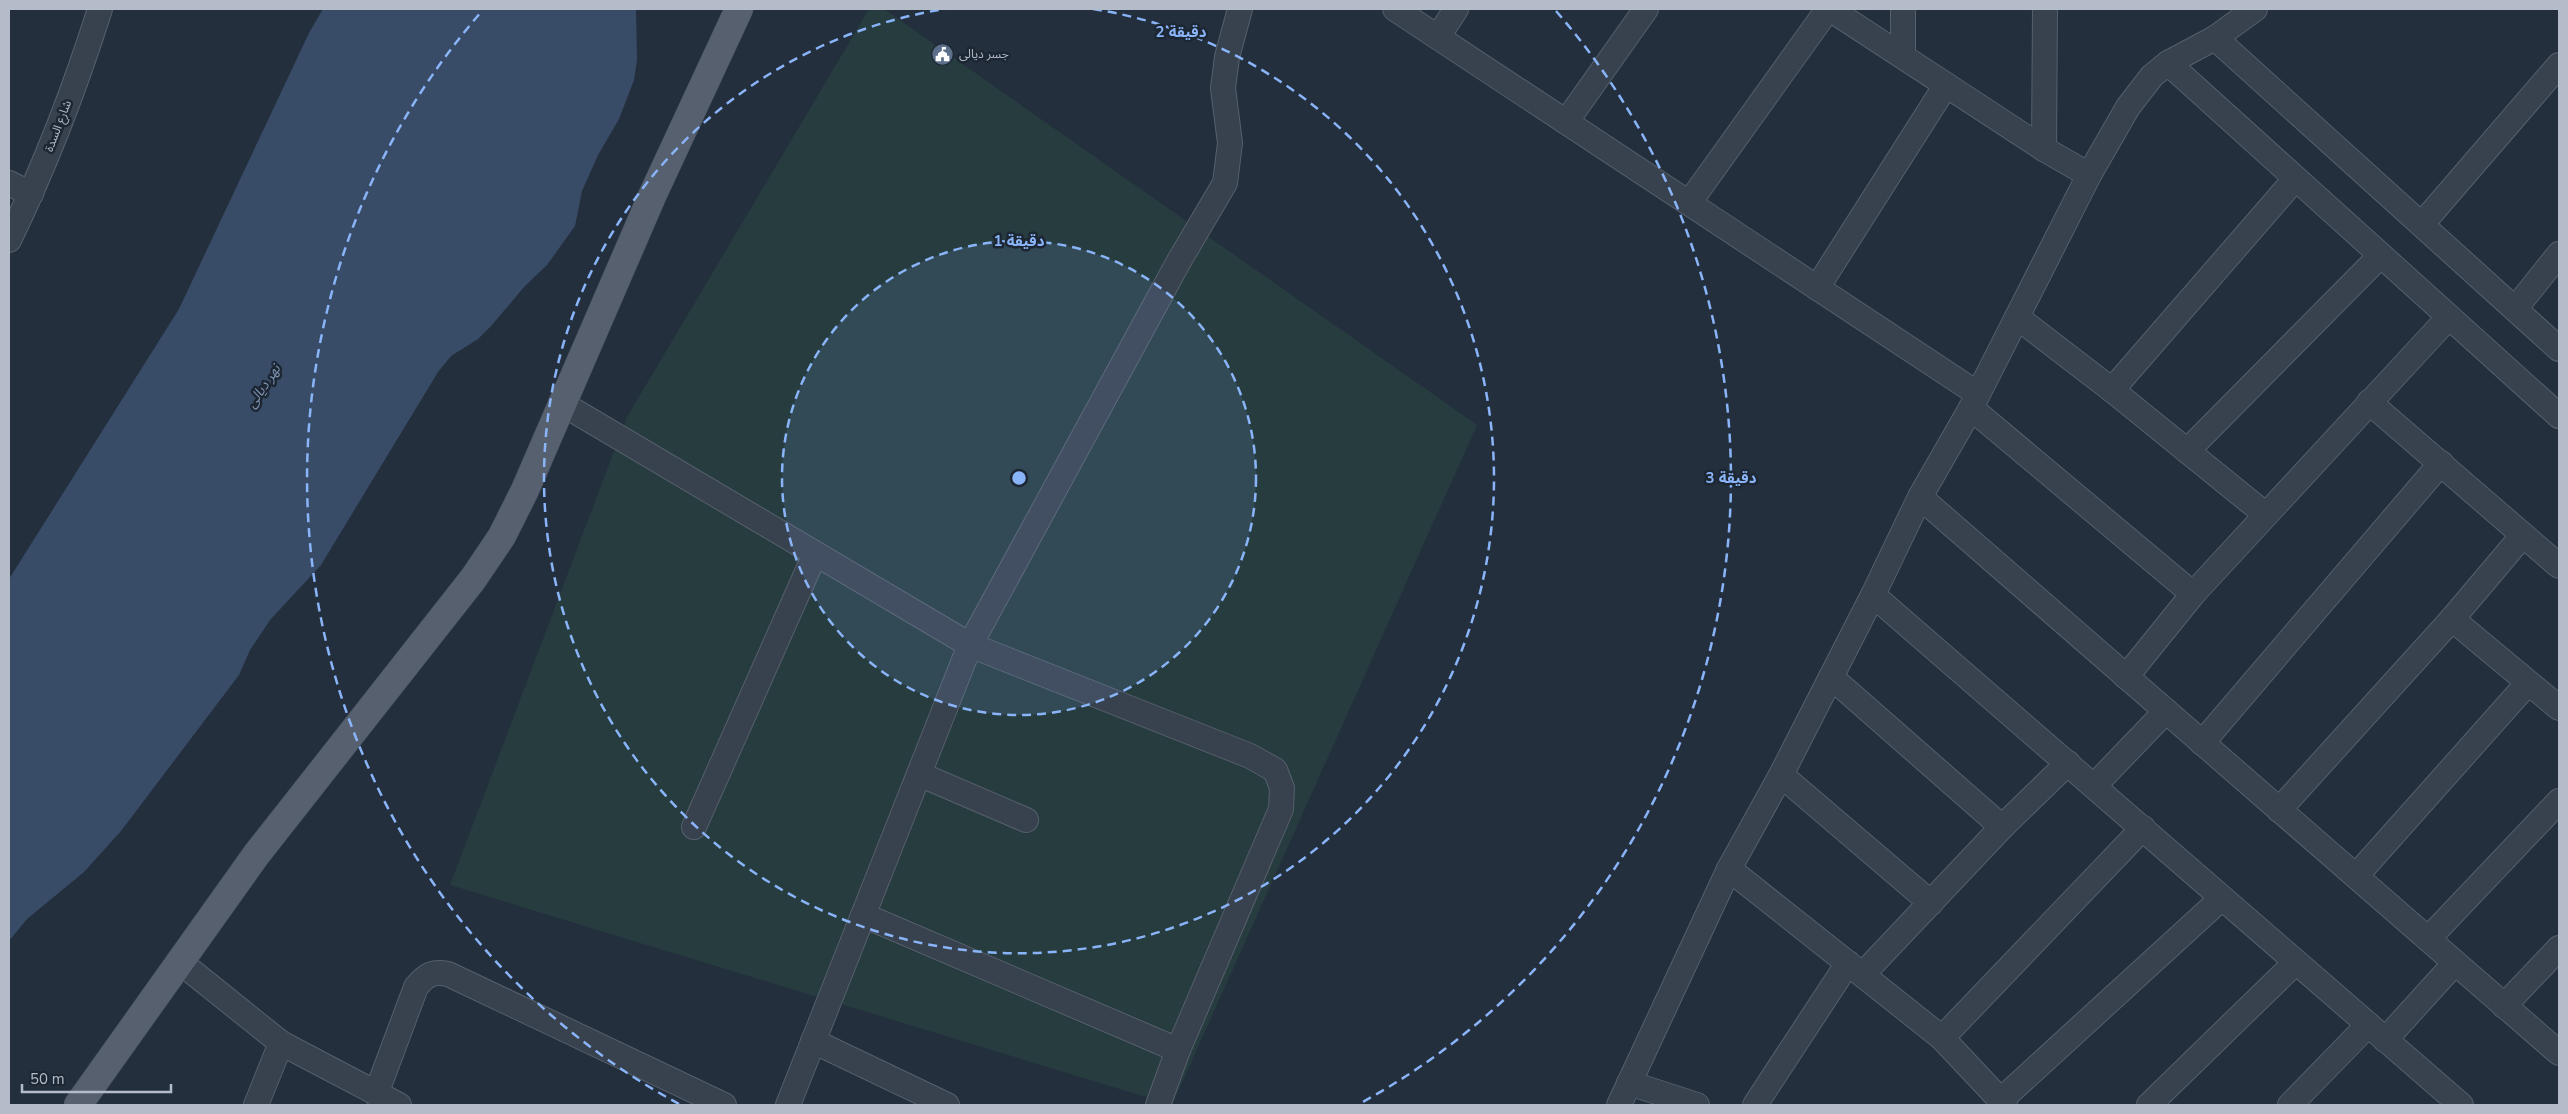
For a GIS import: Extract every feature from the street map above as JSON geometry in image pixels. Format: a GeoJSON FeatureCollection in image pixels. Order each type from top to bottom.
{"type":"FeatureCollection","features":[{"type":"Feature","properties":{"kind":"main road"},"geometry":{"type":"LineString","coordinates":[[78,1105],[256,856],[488,558],[514,513],[652,194],[739,9]]}},
{"type":"Feature","properties":{"kind":"street","name":"شارع السدة"},"geometry":{"type":"LineString","coordinates":[[9,240],[32,194],[85,56],[100,9]]}},
{"type":"Feature","properties":{"kind":"street"},"geometry":{"type":"LineString","coordinates":[[788,1105],[970,645],[1179,260],[1224,183],[1230,143],[1223,88],[1227,57],[1240,9]]}},
{"type":"Feature","properties":{"kind":"street"},"geometry":{"type":"LineString","coordinates":[[1395,9],[1817,288],[1974,401],[2193,594]]}},
{"type":"Feature","properties":{"kind":"street"},"geometry":{"type":"LineString","coordinates":[[1438,37],[1456,9]]}},
{"type":"Feature","properties":{"kind":"street"},"geometry":{"type":"LineString","coordinates":[[1566,122],[1646,9]]}},
{"type":"Feature","properties":{"kind":"street"},"geometry":{"type":"LineString","coordinates":[[1689,203],[1829,9],[2044,149],[2089,175]]}},
{"type":"Feature","properties":{"kind":"street"},"geometry":{"type":"LineString","coordinates":[[1902,9],[1903,56]]}},
{"type":"Feature","properties":{"kind":"street"},"geometry":{"type":"LineString","coordinates":[[2044,9],[2044,149]]}},
{"type":"Feature","properties":{"kind":"street"},"geometry":{"type":"LineString","coordinates":[[1619,1105],[1728,869],[1831,677],[1920,497],[1974,401],[2089,175],[2139,90],[2168,63],[2215,38],[2255,9]]}},
{"type":"Feature","properties":{"kind":"street"},"geometry":{"type":"LineString","coordinates":[[2215,38],[2559,349]]}},
{"type":"Feature","properties":{"kind":"street"},"geometry":{"type":"LineString","coordinates":[[2168,63],[2559,416]]}},
{"type":"Feature","properties":{"kind":"street"},"geometry":{"type":"LineString","coordinates":[[2422,224],[2559,66]]}},
{"type":"Feature","properties":{"kind":"street"},"geometry":{"type":"LineString","coordinates":[[1817,288],[1946,85]]}},
{"type":"Feature","properties":{"kind":"street"},"geometry":{"type":"LineString","coordinates":[[2112,390],[2295,179]]}},
{"type":"Feature","properties":{"kind":"street"},"geometry":{"type":"LineString","coordinates":[[9,183],[32,194]]}},
{"type":"Feature","properties":{"kind":"street"},"geometry":{"type":"LineString","coordinates":[[2515,309],[2559,254]]}},
{"type":"Feature","properties":{"kind":"street"},"geometry":{"type":"LineString","coordinates":[[2187,451],[2380,256]]}},
{"type":"Feature","properties":{"kind":"street"},"geometry":{"type":"LineString","coordinates":[[2017,317],[2112,390],[2265,514]]}},
{"type":"Feature","properties":{"kind":"street"},"geometry":{"type":"LineString","coordinates":[[2126,677],[2193,594],[2265,514],[2449,318]]}},
{"type":"Feature","properties":{"kind":"street"},"geometry":{"type":"LineString","coordinates":[[2369,402],[2559,566]]}},
{"type":"Feature","properties":{"kind":"street"},"geometry":{"type":"LineString","coordinates":[[561,403],[970,645],[1250,756],[1276,770],[1282,788],[1281,809],[1178,1050],[1158,1105]]}},
{"type":"Feature","properties":{"kind":"street"},"geometry":{"type":"LineString","coordinates":[[2202,742],[2440,463]]}},
{"type":"Feature","properties":{"kind":"street"},"geometry":{"type":"LineString","coordinates":[[1920,497],[2559,1054]]}},
{"type":"Feature","properties":{"kind":"street"},"geometry":{"type":"LineString","coordinates":[[2279,810],[2452,619],[2523,535]]}},
{"type":"Feature","properties":{"kind":"street"},"geometry":{"type":"LineString","coordinates":[[694,827],[815,554]]}},
{"type":"Feature","properties":{"kind":"street"},"geometry":{"type":"LineString","coordinates":[[1873,595],[2368,1024],[2447,1101]]}},
{"type":"Feature","properties":{"kind":"street"},"geometry":{"type":"LineString","coordinates":[[2452,619],[2527,684],[2559,708]]}},
{"type":"Feature","properties":{"kind":"street"},"geometry":{"type":"LineString","coordinates":[[1831,677],[2002,827]]}},
{"type":"Feature","properties":{"kind":"street"},"geometry":{"type":"LineString","coordinates":[[2356,876],[2527,684]]}},
{"type":"Feature","properties":{"kind":"street"},"geometry":{"type":"LineString","coordinates":[[2094,786],[2166,711]]}},
{"type":"Feature","properties":{"kind":"street"},"geometry":{"type":"LineString","coordinates":[[1756,1105],[1856,969],[1931,903],[2002,827],[2068,763]]}},
{"type":"Feature","properties":{"kind":"street"},"geometry":{"type":"LineString","coordinates":[[919,774],[1026,820]]}},
{"type":"Feature","properties":{"kind":"street"},"geometry":{"type":"LineString","coordinates":[[1780,775],[1931,903]]}},
{"type":"Feature","properties":{"kind":"street"},"geometry":{"type":"LineString","coordinates":[[2428,939],[2559,801]]}},
{"type":"Feature","properties":{"kind":"street"},"geometry":{"type":"LineString","coordinates":[[1942,1038],[2143,828]]}},
{"type":"Feature","properties":{"kind":"street"},"geometry":{"type":"LineString","coordinates":[[1728,869],[1942,1038],[2003,1103],[2222,898]]}},
{"type":"Feature","properties":{"kind":"street"},"geometry":{"type":"LineString","coordinates":[[863,914],[1178,1050]]}},
{"type":"Feature","properties":{"kind":"street"},"geometry":{"type":"LineString","coordinates":[[2504,1006],[2559,948]]}},
{"type":"Feature","properties":{"kind":"street"},"geometry":{"type":"LineString","coordinates":[[180,962],[281,1043],[399,1105]]}},
{"type":"Feature","properties":{"kind":"street"},"geometry":{"type":"LineString","coordinates":[[2149,1105],[2296,962]]}},
{"type":"Feature","properties":{"kind":"street"},"geometry":{"type":"LineString","coordinates":[[2385,1040],[2455,963]]}},
{"type":"Feature","properties":{"kind":"street"},"geometry":{"type":"LineString","coordinates":[[376,1094],[416,987],[425,976],[436,972],[448,974],[724,1105]]}},
{"type":"Feature","properties":{"kind":"street"},"geometry":{"type":"LineString","coordinates":[[2290,1105],[2368,1024]]}},
{"type":"Feature","properties":{"kind":"street"},"geometry":{"type":"LineString","coordinates":[[813,1042],[947,1105]]}},
{"type":"Feature","properties":{"kind":"street"},"geometry":{"type":"LineString","coordinates":[[256,1105],[281,1043]]}},
{"type":"Feature","properties":{"kind":"street"},"geometry":{"type":"LineString","coordinates":[[1629,1083],[1697,1105]]}},
{"type":"Feature","properties":{"kind":"green space"},"geometry":{"type":"Polygon","coordinates":[[[869,9],[884,9],[1477,425],[1172,1105],[450,885],[627,417],[869,9]]]}},
{"type":"Feature","properties":{"kind":"water","name":"نهر ديالى"},"geometry":{"type":"Polygon","coordinates":[[[323,9],[636,9],[637,60],[634,80],[619,119],[598,155],[582,191],[575,226],[547,265],[525,286],[478,339],[451,356],[438,372],[321,565],[270,620],[250,650],[239,675],[121,831],[84,872],[27,919],[9,941],[9,579],[179,309],[309,33],[323,9]]]}},
{"type":"Feature","properties":{"kind":"place","name":"جسر ديالى"},"geometry":{"type":"Point","coordinates":[943,54]}}]}
